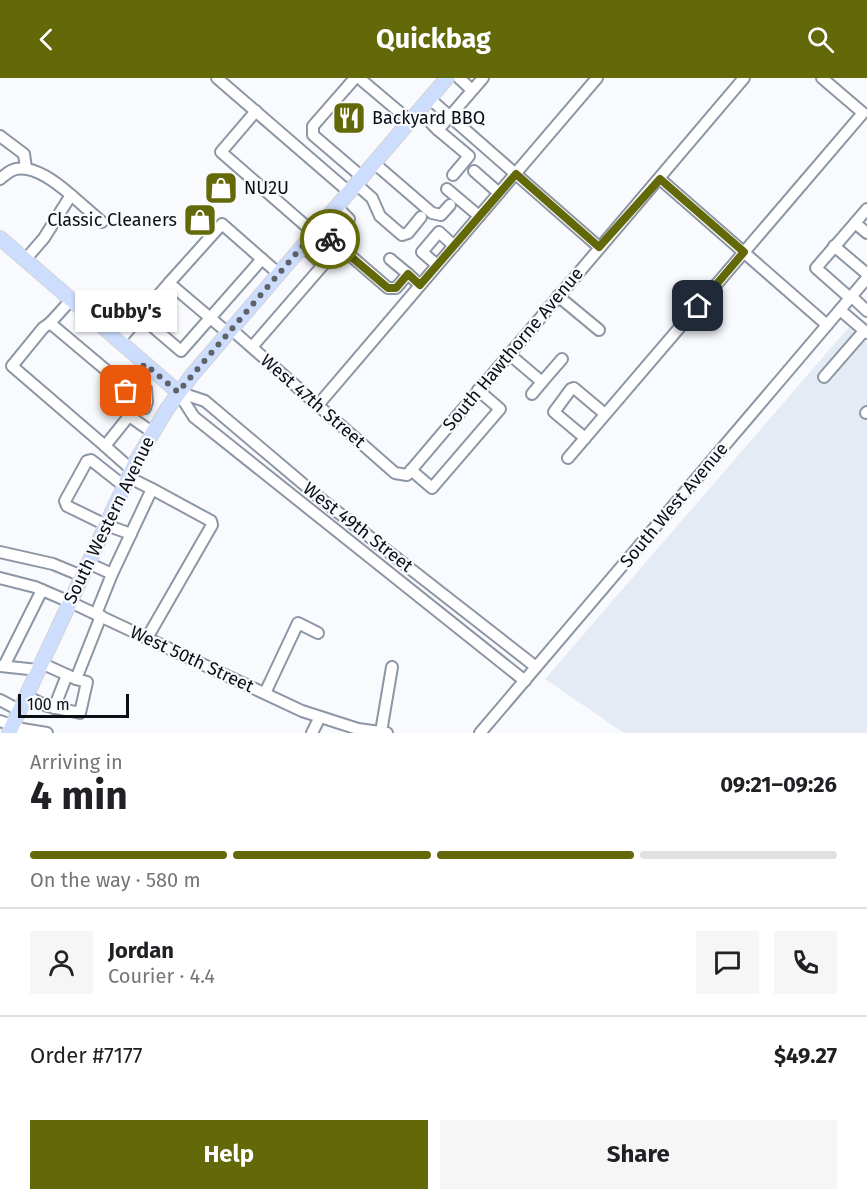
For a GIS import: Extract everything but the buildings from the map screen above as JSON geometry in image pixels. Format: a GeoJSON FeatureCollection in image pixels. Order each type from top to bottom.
{"type":"FeatureCollection","features":[{"type":"Feature","properties":{"kind":"main road","name":"South Western Avenue"},"geometry":{"type":"LineString","coordinates":[[7,726],[26,696],[128,478],[152,432],[178,392],[447,78]]}},
{"type":"Feature","properties":{"kind":"main road","name":"West 49th Street"},"geometry":{"type":"LineString","coordinates":[[0,238],[178,392]]}},
{"type":"Feature","properties":{"kind":"street"},"geometry":{"type":"LineString","coordinates":[[217,78],[256,111],[356,184],[372,198],[380,216],[402,235],[408,233],[421,217]]}},
{"type":"Feature","properties":{"kind":"street"},"geometry":{"type":"LineString","coordinates":[[356,184],[313,135],[313,126],[357,78],[410,121]]}},
{"type":"Feature","properties":{"kind":"street"},"geometry":{"type":"LineString","coordinates":[[459,78],[472,90]]}},
{"type":"Feature","properties":{"kind":"street"},"geometry":{"type":"LineString","coordinates":[[469,156],[435,127],[450,116],[483,78]]}},
{"type":"Feature","properties":{"kind":"street"},"geometry":{"type":"LineString","coordinates":[[318,405],[597,78]]}},
{"type":"Feature","properties":{"kind":"street"},"geometry":{"type":"LineString","coordinates":[[568,458],[863,114],[822,78]]}},
{"type":"Feature","properties":{"kind":"street","name":"South Hawthorne Avenue"},"geometry":{"type":"LineString","coordinates":[[411,470],[743,79]]}},
{"type":"Feature","properties":{"kind":"street"},"geometry":{"type":"LineString","coordinates":[[430,99],[599,247]]}},
{"type":"Feature","properties":{"kind":"street"},"geometry":{"type":"LineString","coordinates":[[256,111],[221,152],[316,231],[331,239],[388,288],[396,288],[408,274]]}},
{"type":"Feature","properties":{"kind":"street"},"geometry":{"type":"LineString","coordinates":[[0,136],[24,154],[26,168]]}},
{"type":"Feature","properties":{"kind":"street"},"geometry":{"type":"LineString","coordinates":[[453,175],[480,143]]}},
{"type":"Feature","properties":{"kind":"street"},"geometry":{"type":"LineString","coordinates":[[374,163],[432,213],[441,215],[450,205]]}},
{"type":"Feature","properties":{"kind":"street"},"geometry":{"type":"LineString","coordinates":[[0,178],[12,170],[26,168],[56,183],[102,222]]}},
{"type":"Feature","properties":{"kind":"street"},"geometry":{"type":"LineString","coordinates":[[474,171],[499,193]]}},
{"type":"Feature","properties":{"kind":"street"},"geometry":{"type":"LineString","coordinates":[[660,179],[827,325]]}},
{"type":"Feature","properties":{"kind":"street"},"geometry":{"type":"LineString","coordinates":[[447,189],[479,216]]}},
{"type":"Feature","properties":{"kind":"street"},"geometry":{"type":"LineString","coordinates":[[25,260],[44,238],[71,195]]}},
{"type":"Feature","properties":{"kind":"street"},"geometry":{"type":"LineString","coordinates":[[331,239],[336,237],[350,219],[337,207]]}},
{"type":"Feature","properties":{"kind":"street"},"geometry":{"type":"LineString","coordinates":[[867,209],[816,268],[867,311]]}},
{"type":"Feature","properties":{"kind":"street"},"geometry":{"type":"LineString","coordinates":[[855,223],[867,233]]}},
{"type":"Feature","properties":{"kind":"street"},"geometry":{"type":"LineString","coordinates":[[119,341],[222,224],[279,274]]}},
{"type":"Feature","properties":{"kind":"street"},"geometry":{"type":"LineString","coordinates":[[437,265],[422,252],[439,232],[454,246]]}},
{"type":"Feature","properties":{"kind":"street"},"geometry":{"type":"LineString","coordinates":[[303,246],[323,265]]}},
{"type":"Feature","properties":{"kind":"street"},"geometry":{"type":"LineString","coordinates":[[834,246],[867,276]]}},
{"type":"Feature","properties":{"kind":"street"},"geometry":{"type":"LineString","coordinates":[[252,347],[332,252]]}},
{"type":"Feature","properties":{"kind":"street"},"geometry":{"type":"LineString","coordinates":[[141,316],[181,351],[262,259]]}},
{"type":"Feature","properties":{"kind":"street"},"geometry":{"type":"LineString","coordinates":[[390,259],[420,285]]}},
{"type":"Feature","properties":{"kind":"street","name":"South West Avenue"},"geometry":{"type":"LineString","coordinates":[[480,733],[867,276]]}},
{"type":"Feature","properties":{"kind":"street","name":"West 47th Street"},"geometry":{"type":"LineString","coordinates":[[169,283],[209,318],[252,347],[395,473],[407,475],[411,470]]}},
{"type":"Feature","properties":{"kind":"street"},"geometry":{"type":"LineString","coordinates":[[558,296],[599,330]]}},
{"type":"Feature","properties":{"kind":"street"},"geometry":{"type":"LineString","coordinates":[[71,300],[43,328],[12,366],[105,446],[128,478]]}},
{"type":"Feature","properties":{"kind":"street"},"geometry":{"type":"LineString","coordinates":[[824,377],[866,332],[840,310]]}},
{"type":"Feature","properties":{"kind":"street"},"geometry":{"type":"LineString","coordinates":[[50,323],[132,390],[146,390],[145,408],[134,410],[105,446]]}},
{"type":"Feature","properties":{"kind":"street"},"geometry":{"type":"LineString","coordinates":[[509,354],[542,382]]}},
{"type":"Feature","properties":{"kind":"street"},"geometry":{"type":"LineString","coordinates":[[532,394],[562,359]]}},
{"type":"Feature","properties":{"kind":"street"},"geometry":{"type":"LineString","coordinates":[[145,364],[132,390],[134,410],[152,432]]}},
{"type":"Feature","properties":{"kind":"street"},"geometry":{"type":"LineString","coordinates":[[585,438],[554,412],[571,389],[574,388],[605,414]]}},
{"type":"Feature","properties":{"kind":"street"},"geometry":{"type":"LineString","coordinates":[[411,470],[432,488],[500,410],[478,390]]}},
{"type":"Feature","properties":{"kind":"street","name":"West 49th Street"},"geometry":{"type":"LineString","coordinates":[[178,392],[205,401],[321,499],[536,667]]}},
{"type":"Feature","properties":{"kind":"street","name":"West 49th Street"},"geometry":{"type":"LineString","coordinates":[[178,392],[194,417],[525,681]]}},
{"type":"Feature","properties":{"kind":"street"},"geometry":{"type":"LineString","coordinates":[[131,534],[66,506],[65,501],[87,461],[91,460],[152,489],[211,521],[212,525],[147,638]]}},
{"type":"Feature","properties":{"kind":"street"},"geometry":{"type":"LineString","coordinates":[[54,708],[72,677],[112,574],[152,489]]}},
{"type":"Feature","properties":{"kind":"street"},"geometry":{"type":"LineString","coordinates":[[0,552],[53,564],[82,576]]}},
{"type":"Feature","properties":{"kind":"street"},"geometry":{"type":"LineString","coordinates":[[88,563],[112,574]]}},
{"type":"Feature","properties":{"kind":"street","name":"West 50th Street"},"geometry":{"type":"LineString","coordinates":[[0,578],[42,590],[70,602],[320,717],[358,729],[384,733]]}},
{"type":"Feature","properties":{"kind":"street"},"geometry":{"type":"LineString","coordinates":[[26,696],[54,708],[80,713],[87,682],[39,667],[2,666],[42,590]]}},
{"type":"Feature","properties":{"kind":"street"},"geometry":{"type":"LineString","coordinates":[[266,693],[298,623],[318,633]]}},
{"type":"Feature","properties":{"kind":"street"},"geometry":{"type":"LineString","coordinates":[[384,733],[392,667]]}},
{"type":"Feature","properties":{"kind":"street"},"geometry":{"type":"LineString","coordinates":[[0,700],[19,710]]}},
{"type":"Feature","properties":{"kind":"street"},"geometry":{"type":"LineString","coordinates":[[312,733],[320,717]]}},
{"type":"Feature","properties":{"kind":"street"},"geometry":{"type":"LineString","coordinates":[[7,726],[46,733]]}},
{"type":"Feature","properties":{"kind":"shaded area"},"geometry":{"type":"Polygon","coordinates":[[[849,327],[867,343],[867,733],[624,733],[545,679],[849,327]]]}},
{"type":"Feature","properties":{"kind":"tunnel"},"geometry":{"type":"LineString","coordinates":[[137,392],[138,405]]}},
{"type":"Feature","properties":{"kind":"way so far"},"geometry":{"type":"LineString","coordinates":[[126,391],[125,386],[145,364],[178,392],[317,229],[330,239]]}},
{"type":"Feature","properties":{"kind":"place","name":"Backyard BBQ"},"geometry":{"type":"Point","coordinates":[349,118]}},
{"type":"Feature","properties":{"kind":"place","name":"NU2U"},"geometry":{"type":"Point","coordinates":[221,188]}},
{"type":"Feature","properties":{"kind":"place","name":"Classic Cleaners"},"geometry":{"type":"Point","coordinates":[200,220]}},
{"type":"Feature","properties":{"kind":"place","name":"Cubby's"},"geometry":{"type":"Point","coordinates":[126,391]}},
{"type":"Feature","properties":{"kind":"route"},"geometry":{"type":"LineString","coordinates":[[330,239],[388,288],[396,288],[408,274],[420,285],[516,174],[599,247],[660,179],[744,252],[698,306]]}}]}
